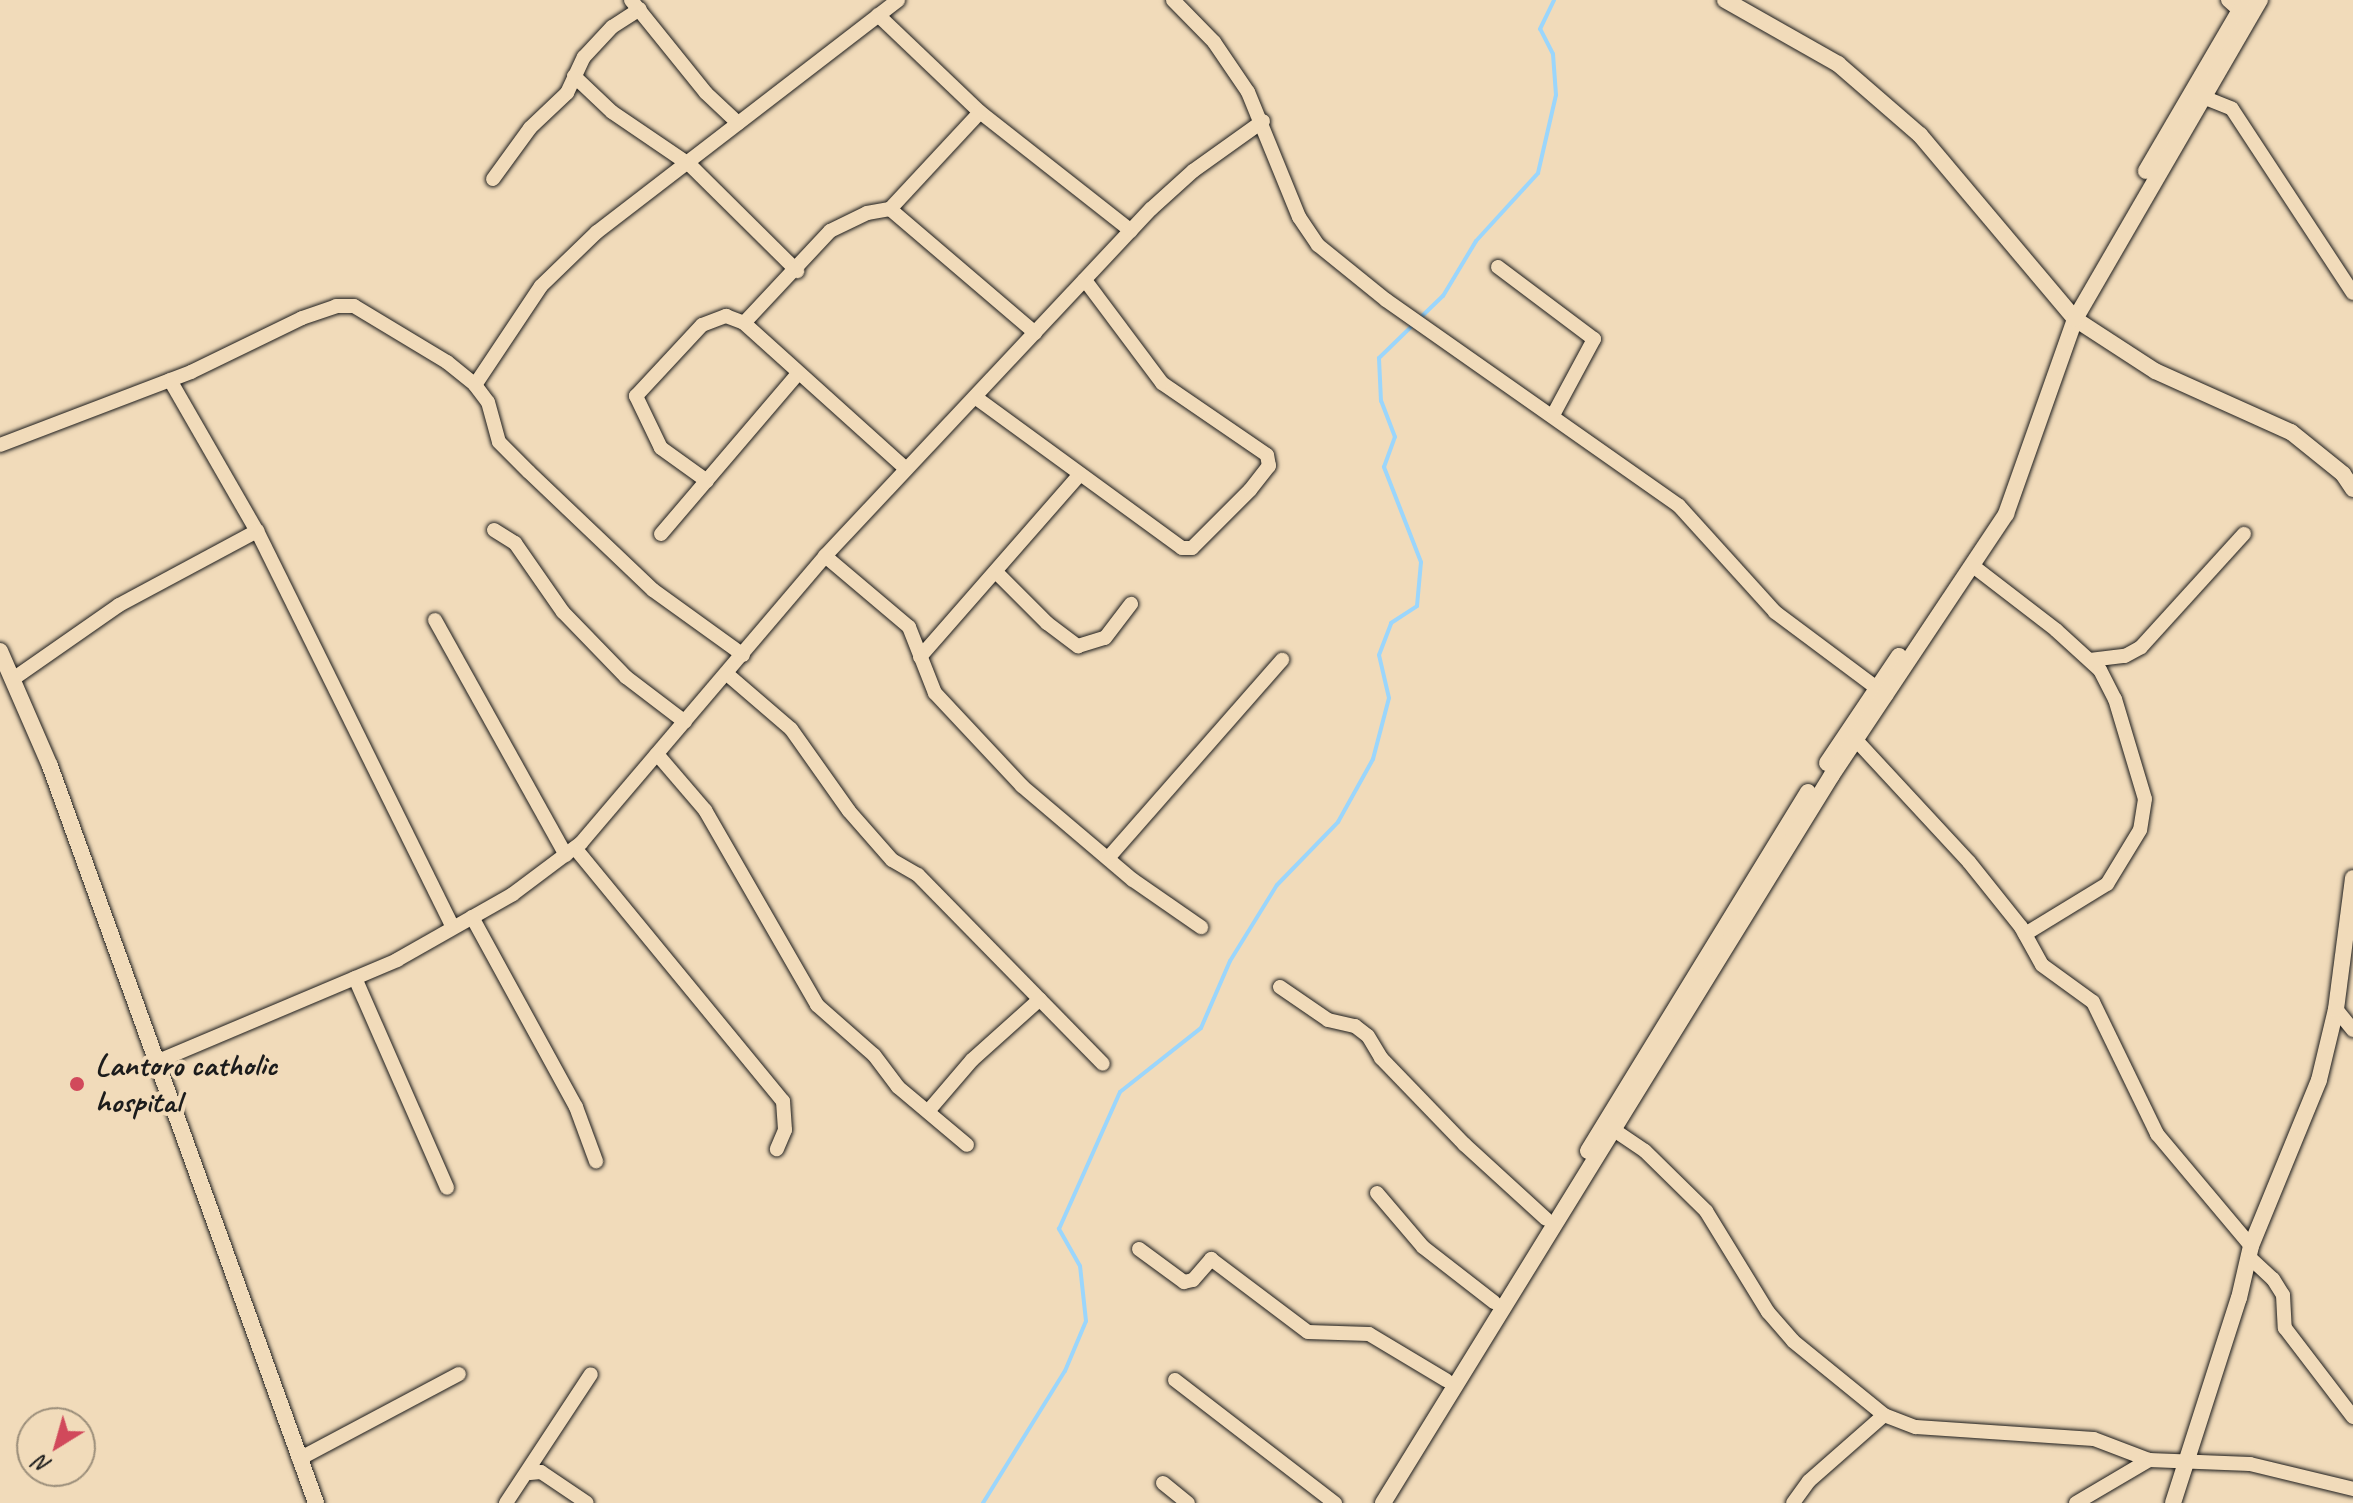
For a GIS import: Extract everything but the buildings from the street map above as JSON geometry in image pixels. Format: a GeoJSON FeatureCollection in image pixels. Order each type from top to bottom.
{"type":"FeatureCollection","features":[{"type":"Feature","properties":{"kind":"street"},"geometry":{"type":"LineString","coordinates":[[475,385],[541,286],[597,232],[690,165],[738,123],[898,0]]}},
{"type":"Feature","properties":{"kind":"street"},"geometry":{"type":"LineString","coordinates":[[1173,0],[1220,50],[1263,121],[1308,233],[1386,300],[1679,506],[1775,612],[1882,692]]}},
{"type":"Feature","properties":{"kind":"street"},"geometry":{"type":"LineString","coordinates":[[1725,0],[1838,64],[1920,135],[2071,315],[2155,371],[2291,432],[2343,474],[2353,489]]}},
{"type":"Feature","properties":{"kind":"street"},"geometry":{"type":"LineString","coordinates":[[1383,1503],[1856,740],[1882,692],[1973,566],[2015,494],[2071,315],[2260,0]]}},
{"type":"Feature","properties":{"kind":"street"},"geometry":{"type":"LineString","coordinates":[[1370,1503],[1546,1219],[1998,509],[2071,315],[2238,3]]}},
{"type":"Feature","properties":{"kind":"street"},"geometry":{"type":"LineString","coordinates":[[493,179],[574,76],[584,57],[635,4],[706,93],[738,123]]}},
{"type":"Feature","properties":{"kind":"street"},"geometry":{"type":"LineString","coordinates":[[878,15],[980,112],[1131,231]]}},
{"type":"Feature","properties":{"kind":"street"},"geometry":{"type":"LineString","coordinates":[[574,76],[612,112],[690,165],[797,271]]}},
{"type":"Feature","properties":{"kind":"street"},"geometry":{"type":"LineString","coordinates":[[2203,97],[2232,109],[2353,293]]}},
{"type":"Feature","properties":{"kind":"street"},"geometry":{"type":"LineString","coordinates":[[744,323],[797,271],[830,231],[867,213],[890,209],[980,112]]}},
{"type":"Feature","properties":{"kind":"street"},"geometry":{"type":"LineString","coordinates":[[156,1062],[355,978],[472,917],[570,852],[727,674],[825,556],[1131,231],[1174,186],[1263,121]]}},
{"type":"Feature","properties":{"kind":"street"},"geometry":{"type":"LineString","coordinates":[[890,209],[1035,333]]}},
{"type":"Feature","properties":{"kind":"street"},"geometry":{"type":"LineString","coordinates":[[1498,267],[1594,339],[1553,415]]}},
{"type":"Feature","properties":{"kind":"street"},"geometry":{"type":"LineString","coordinates":[[975,397],[1170,540],[1192,548],[1250,490],[1271,460],[1162,383],[1085,280]]}},
{"type":"Feature","properties":{"kind":"street"},"geometry":{"type":"LineString","coordinates":[[0,445],[170,380],[336,306],[354,306],[447,362],[475,385],[488,402],[499,442],[653,590],[743,655]]}},
{"type":"Feature","properties":{"kind":"street"},"geometry":{"type":"LineString","coordinates":[[707,481],[661,448],[636,396],[712,318],[744,323],[797,375],[906,469]]}},
{"type":"Feature","properties":{"kind":"street"},"geometry":{"type":"LineString","coordinates":[[661,534],[797,375]]}},
{"type":"Feature","properties":{"kind":"street"},"geometry":{"type":"LineString","coordinates":[[170,380],[257,531],[452,926]]}},
{"type":"Feature","properties":{"kind":"street"},"geometry":{"type":"LineString","coordinates":[[920,657],[997,573],[1080,474]]}},
{"type":"Feature","properties":{"kind":"street"},"geometry":{"type":"LineString","coordinates":[[494,530],[515,543],[563,612],[626,677],[685,722]]}},
{"type":"Feature","properties":{"kind":"street"},"geometry":{"type":"LineString","coordinates":[[13,679],[119,605],[257,531]]}},
{"type":"Feature","properties":{"kind":"street"},"geometry":{"type":"LineString","coordinates":[[2090,660],[2125,656],[2141,647],[2244,534]]}},
{"type":"Feature","properties":{"kind":"street"},"geometry":{"type":"LineString","coordinates":[[825,556],[909,627],[935,693],[1012,776],[1108,858],[1201,927]]}},
{"type":"Feature","properties":{"kind":"street"},"geometry":{"type":"LineString","coordinates":[[1973,566],[2090,660],[2115,699],[2145,799],[2140,830],[2107,884],[2025,934]]}},
{"type":"Feature","properties":{"kind":"street"},"geometry":{"type":"LineString","coordinates":[[997,573],[1047,623],[1078,646],[1105,638],[1131,604]]}},
{"type":"Feature","properties":{"kind":"street"},"geometry":{"type":"LineString","coordinates":[[435,620],[570,852],[783,1101],[787,1115],[777,1149]]}},
{"type":"Feature","properties":{"kind":"street"},"geometry":{"type":"LineString","coordinates":[[0,651],[156,1062],[316,1503]]}},
{"type":"Feature","properties":{"kind":"street"},"geometry":{"type":"LineString","coordinates":[[1108,858],[1282,660]]}},
{"type":"Feature","properties":{"kind":"street"},"geometry":{"type":"LineString","coordinates":[[727,674],[791,729],[849,811],[892,860],[918,875],[1103,1064]]}},
{"type":"Feature","properties":{"kind":"street"},"geometry":{"type":"LineString","coordinates":[[1856,740],[1969,862],[2025,934],[2048,972],[2093,1002],[2102,1015],[2157,1134],[2273,1279],[2283,1295],[2285,1328],[2353,1417]]}},
{"type":"Feature","properties":{"kind":"street"},"geometry":{"type":"LineString","coordinates":[[657,754],[705,810],[817,1005],[874,1055],[898,1087],[930,1109],[967,1145]]}},
{"type":"Feature","properties":{"kind":"street"},"geometry":{"type":"LineString","coordinates":[[2173,1503],[2184,1459],[2210,1393],[2249,1251],[2319,1080],[2336,1009],[2353,878]]}},
{"type":"Feature","properties":{"kind":"street"},"geometry":{"type":"LineString","coordinates":[[472,917],[576,1107],[596,1161]]}},
{"type":"Feature","properties":{"kind":"street"},"geometry":{"type":"LineString","coordinates":[[355,978],[447,1188]]}},
{"type":"Feature","properties":{"kind":"street"},"geometry":{"type":"LineString","coordinates":[[1280,987],[1328,1020],[1355,1026],[1368,1036],[1381,1058],[1464,1144],[1546,1219]]}},
{"type":"Feature","properties":{"kind":"street"},"geometry":{"type":"LineString","coordinates":[[930,1109],[972,1060],[1040,999]]}},
{"type":"Feature","properties":{"kind":"street"},"geometry":{"type":"LineString","coordinates":[[2336,1009],[2353,1030]]}},
{"type":"Feature","properties":{"kind":"street"},"geometry":{"type":"LineString","coordinates":[[1614,1130],[1645,1151],[1706,1211],[1768,1312],[1793,1341],[1884,1415],[1916,1427],[2094,1439],[2149,1460],[2250,1464],[2353,1489]]}},
{"type":"Feature","properties":{"kind":"street"},"geometry":{"type":"LineString","coordinates":[[1377,1193],[1423,1247],[1494,1302]]}},
{"type":"Feature","properties":{"kind":"street"},"geometry":{"type":"LineString","coordinates":[[1139,1249],[1184,1282],[1193,1280],[1211,1259],[1308,1332],[1369,1334],[1446,1380]]}},
{"type":"Feature","properties":{"kind":"street"},"geometry":{"type":"LineString","coordinates":[[299,1459],[459,1374]]}},
{"type":"Feature","properties":{"kind":"street"},"geometry":{"type":"LineString","coordinates":[[506,1503],[530,1473],[591,1374]]}},
{"type":"Feature","properties":{"kind":"street"},"geometry":{"type":"LineString","coordinates":[[1175,1380],[1335,1503]]}},
{"type":"Feature","properties":{"kind":"street"},"geometry":{"type":"LineString","coordinates":[[1793,1503],[1809,1481],[1884,1415]]}},
{"type":"Feature","properties":{"kind":"street"},"geometry":{"type":"LineString","coordinates":[[2076,1503],[2149,1460]]}},
{"type":"Feature","properties":{"kind":"street"},"geometry":{"type":"LineString","coordinates":[[530,1473],[541,1472],[587,1503]]}},
{"type":"Feature","properties":{"kind":"street"},"geometry":{"type":"LineString","coordinates":[[1163,1483],[1188,1503]]}},
{"type":"Feature","properties":{"kind":"waterway"},"geometry":{"type":"LineString","coordinates":[[1420,318],[1443,296],[1476,241],[1538,173],[1556,95],[1553,54],[1540,29],[1554,0]]}},
{"type":"Feature","properties":{"kind":"waterway"},"geometry":{"type":"LineString","coordinates":[[983,1503],[1065,1371],[1086,1321],[1080,1266],[1059,1229],[1120,1092],[1201,1028],[1230,961],[1277,885],[1338,822],[1373,759],[1389,698],[1379,655],[1391,623],[1417,606],[1421,562],[1384,467],[1395,437],[1381,401],[1379,358],[1414,324]]}},
{"type":"Feature","properties":{"kind":"place","name":"Lantoro catholic hospital"},"geometry":{"type":"Point","coordinates":[77,1084]}}]}
